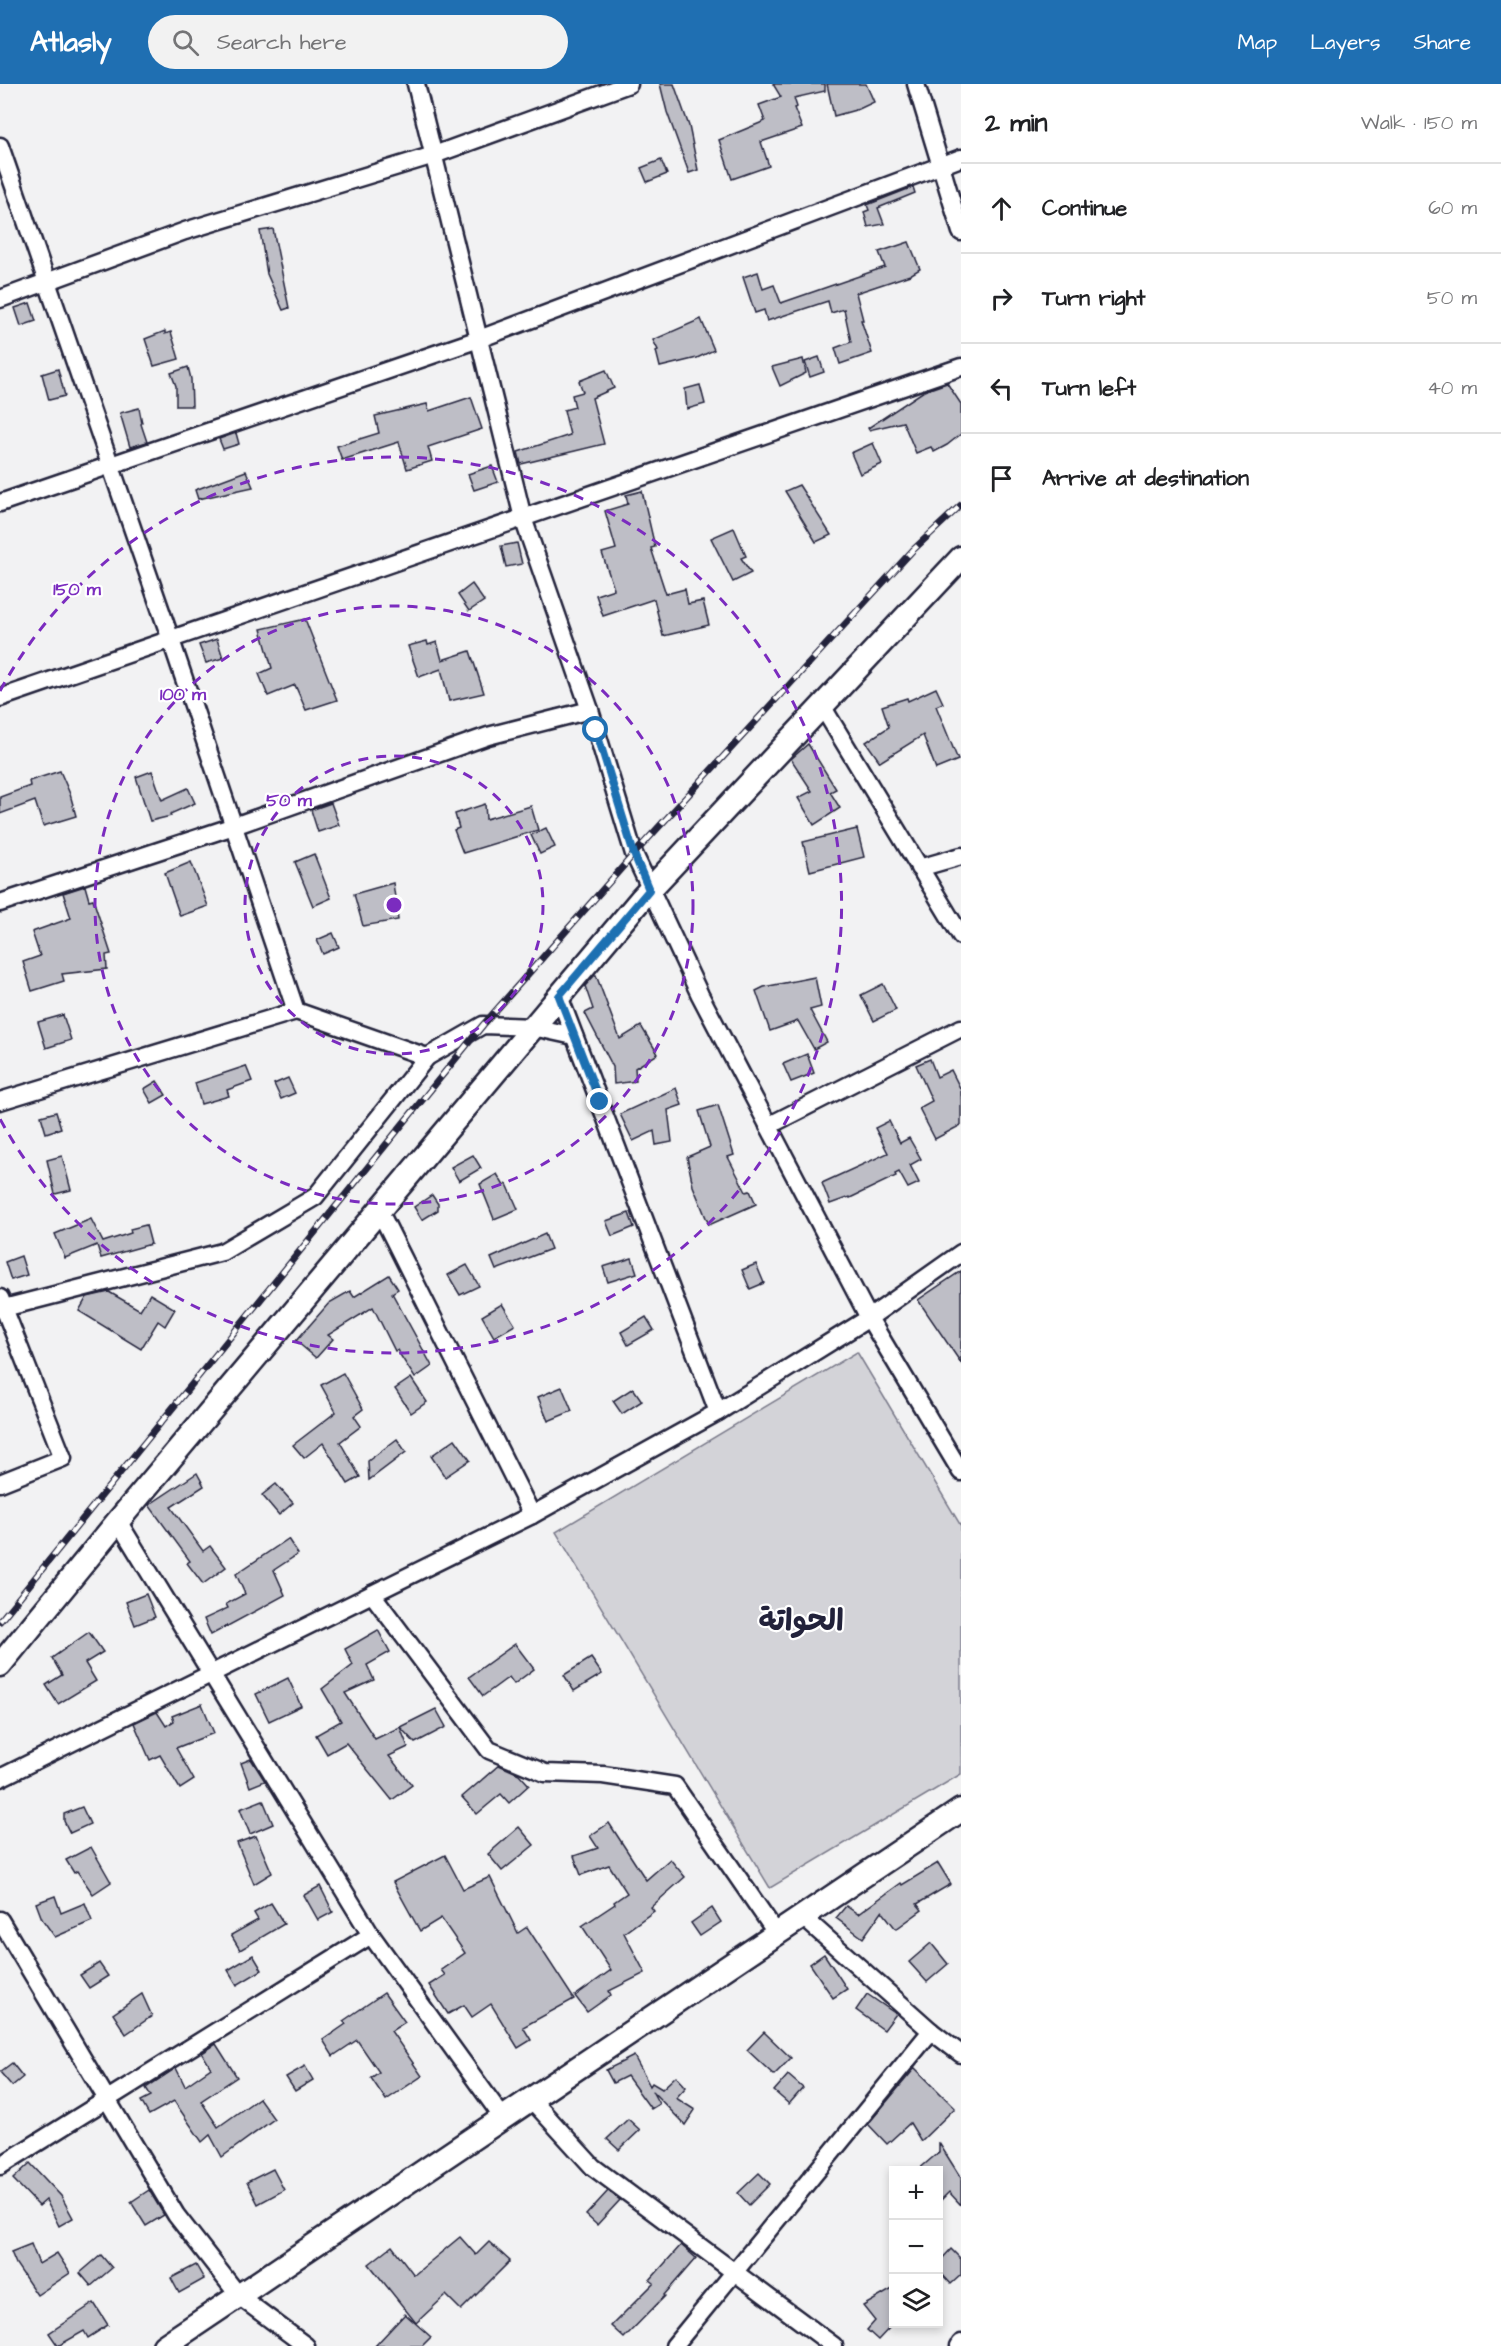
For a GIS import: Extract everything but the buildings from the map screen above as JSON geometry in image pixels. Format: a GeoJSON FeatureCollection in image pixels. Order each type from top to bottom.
{"type":"FeatureCollection","features":[{"type":"Feature","properties":{"kind":"street"},"geometry":{"type":"LineString","coordinates":[[416,84],[523,518],[590,710],[634,854],[700,995],[869,1318],[961,1472]]}},
{"type":"Feature","properties":{"kind":"street"},"geometry":{"type":"LineString","coordinates":[[0,300],[185,231],[434,155],[629,84]]}},
{"type":"Feature","properties":{"kind":"street"},"geometry":{"type":"LineString","coordinates":[[916,84],[961,232]]}},
{"type":"Feature","properties":{"kind":"street"},"geometry":{"type":"LineString","coordinates":[[0,146],[171,640],[296,1011]]}},
{"type":"Feature","properties":{"kind":"street"},"geometry":{"type":"LineString","coordinates":[[0,503],[479,339],[961,158]]}},
{"type":"Feature","properties":{"kind":"street"},"geometry":{"type":"LineString","coordinates":[[0,698],[961,366]]}},
{"type":"Feature","properties":{"kind":"street"},"geometry":{"type":"LineString","coordinates":[[0,1665],[118,1521],[649,890],[961,558]]}},
{"type":"Feature","properties":{"kind":"street"},"geometry":{"type":"LineString","coordinates":[[822,706],[961,936]]}},
{"type":"Feature","properties":{"kind":"street"},"geometry":{"type":"LineString","coordinates":[[0,903],[234,826],[488,736],[590,710]]}},
{"type":"Feature","properties":{"kind":"street"},"geometry":{"type":"LineString","coordinates":[[919,868],[961,856]]}},
{"type":"Feature","properties":{"kind":"street"},"geometry":{"type":"LineString","coordinates":[[559,996],[718,1412]]}},
{"type":"Feature","properties":{"kind":"street"},"geometry":{"type":"LineString","coordinates":[[0,1101],[296,1011],[427,1057]]}},
{"type":"Feature","properties":{"kind":"street"},"geometry":{"type":"LineString","coordinates":[[0,1483],[63,1458],[1,1305],[222,1251],[315,1197],[427,1057],[483,1025],[533,1027],[574,1036]]}},
{"type":"Feature","properties":{"kind":"street"},"geometry":{"type":"LineString","coordinates":[[768,1126],[961,1028]]}},
{"type":"Feature","properties":{"kind":"street"},"geometry":{"type":"LineString","coordinates":[[379,1210],[532,1515]]}},
{"type":"Feature","properties":{"kind":"street"},"geometry":{"type":"LineString","coordinates":[[0,1778],[532,1515],[718,1412],[869,1318],[961,1253]]}},
{"type":"Feature","properties":{"kind":"street"},"geometry":{"type":"LineString","coordinates":[[118,1521],[371,1935],[503,2118]]}},
{"type":"Feature","properties":{"kind":"street"},"geometry":{"type":"LineString","coordinates":[[372,1594],[489,1750],[545,1773],[603,1775],[675,1786],[777,1934]]}},
{"type":"Feature","properties":{"kind":"street"},"geometry":{"type":"LineString","coordinates":[[164,2346],[961,1810]]}},
{"type":"Feature","properties":{"kind":"street"},"geometry":{"type":"LineString","coordinates":[[803,1917],[931,2031],[961,2054]]}},
{"type":"Feature","properties":{"kind":"street"},"geometry":{"type":"LineString","coordinates":[[0,1920],[176,2215],[239,2296],[306,2346]]}},
{"type":"Feature","properties":{"kind":"street"},"geometry":{"type":"LineString","coordinates":[[0,2166],[371,1935]]}},
{"type":"Feature","properties":{"kind":"street"},"geometry":{"type":"LineString","coordinates":[[674,2346],[931,2031]]}},
{"type":"Feature","properties":{"kind":"street"},"geometry":{"type":"LineString","coordinates":[[531,2099],[593,2167],[834,2346]]}},
{"type":"Feature","properties":{"kind":"shaded area"},"geometry":{"type":"Polygon","coordinates":[[[857,1352],[961,1526],[961,1774],[770,1888],[556,1532],[857,1352]]]}},
{"type":"Feature","properties":{"kind":"railway"},"geometry":{"type":"LineString","coordinates":[[0,1621],[483,1025],[634,854],[913,550],[961,505]]}},
{"type":"Feature","properties":{"kind":"district","name":"الحواتة"},"geometry":{"type":"Point","coordinates":[801,1620]}},
{"type":"Feature","properties":{"kind":"route"},"geometry":{"type":"LineString","coordinates":[[596,730],[634,854],[649,890],[559,996],[600,1102]]}}]}
